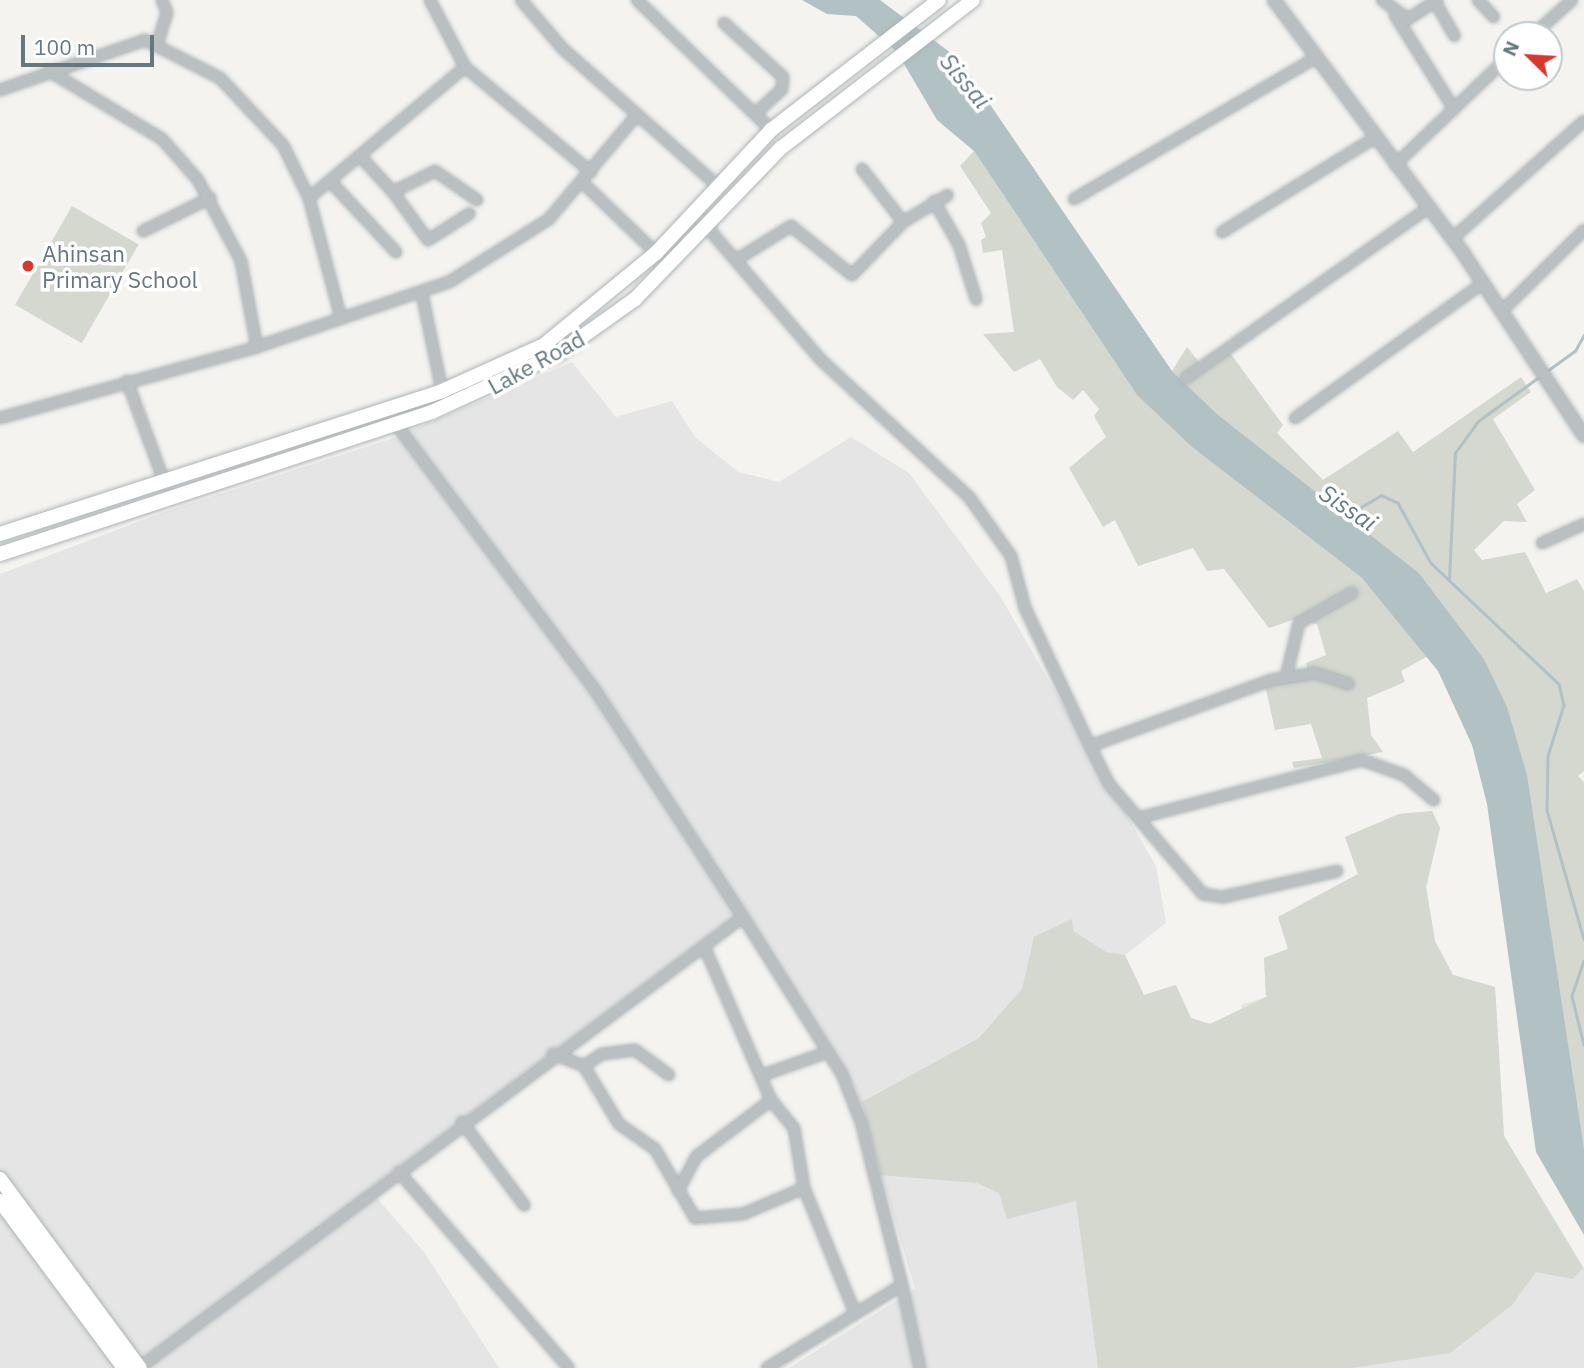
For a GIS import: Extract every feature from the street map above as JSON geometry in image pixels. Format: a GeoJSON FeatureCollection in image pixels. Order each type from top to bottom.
{"type":"FeatureCollection","features":[{"type":"Feature","properties":{"kind":"main road","name":"Lake Road"},"geometry":{"type":"LineString","coordinates":[[0,554],[396,424],[498,386],[558,354],[635,299],[700,218],[719,187],[771,130],[886,44],[939,0]]}},
{"type":"Feature","properties":{"kind":"main road","name":"Lake Road"},"geometry":{"type":"LineString","coordinates":[[0,534],[165,484],[442,391],[544,345],[781,148],[901,62],[973,0]]}},
{"type":"Feature","properties":{"kind":"main road"},"geometry":{"type":"LineString","coordinates":[[0,1179],[140,1368]]}},
{"type":"Feature","properties":{"kind":"main road"},"geometry":{"type":"LineString","coordinates":[[0,1201],[124,1368]]}},
{"type":"Feature","properties":{"kind":"street"},"geometry":{"type":"LineString","coordinates":[[158,42],[167,12],[162,0]]}},
{"type":"Feature","properties":{"kind":"street"},"geometry":{"type":"LineString","coordinates":[[430,0],[464,67],[591,172]]}},
{"type":"Feature","properties":{"kind":"street"},"geometry":{"type":"LineString","coordinates":[[521,0],[563,49],[719,187]]}},
{"type":"Feature","properties":{"kind":"street"},"geometry":{"type":"LineString","coordinates":[[637,0],[771,130]]}},
{"type":"Feature","properties":{"kind":"street"},"geometry":{"type":"LineString","coordinates":[[1274,0],[1314,59],[1452,239],[1584,436]]}},
{"type":"Feature","properties":{"kind":"street"},"geometry":{"type":"LineString","coordinates":[[1382,0],[1395,15],[1454,109]]}},
{"type":"Feature","properties":{"kind":"street"},"geometry":{"type":"LineString","coordinates":[[1478,0],[1494,17]]}},
{"type":"Feature","properties":{"kind":"street"},"geometry":{"type":"LineString","coordinates":[[1549,21],[1572,0]]}},
{"type":"Feature","properties":{"kind":"street"},"geometry":{"type":"LineString","coordinates":[[1395,15],[1408,19],[1436,1],[1455,36]]}},
{"type":"Feature","properties":{"kind":"street"},"geometry":{"type":"LineString","coordinates":[[724,23],[783,77],[782,89],[755,114]]}},
{"type":"Feature","properties":{"kind":"street"},"geometry":{"type":"LineString","coordinates":[[0,90],[128,41],[158,42],[220,78],[254,110],[283,145],[309,198],[341,318]]}},
{"type":"Feature","properties":{"kind":"street"},"geometry":{"type":"LineString","coordinates":[[1074,199],[1314,59]]}},
{"type":"Feature","properties":{"kind":"street"},"geometry":{"type":"LineString","coordinates":[[309,198],[464,67]]}},
{"type":"Feature","properties":{"kind":"street"},"geometry":{"type":"LineString","coordinates":[[49,71],[162,139],[210,198],[241,261],[257,347]]}},
{"type":"Feature","properties":{"kind":"street"},"geometry":{"type":"LineString","coordinates":[[1395,165],[1493,71]]}},
{"type":"Feature","properties":{"kind":"street"},"geometry":{"type":"LineString","coordinates":[[0,418],[257,347],[422,294],[548,219],[591,172],[637,115]]}},
{"type":"Feature","properties":{"kind":"street"},"geometry":{"type":"LineString","coordinates":[[1452,239],[1584,121]]}},
{"type":"Feature","properties":{"kind":"street"},"geometry":{"type":"LineString","coordinates":[[1222,232],[1374,138]]}},
{"type":"Feature","properties":{"kind":"street"},"geometry":{"type":"LineString","coordinates":[[360,156],[393,192],[428,240],[470,214]]}},
{"type":"Feature","properties":{"kind":"street"},"geometry":{"type":"LineString","coordinates":[[862,169],[903,222]]}},
{"type":"Feature","properties":{"kind":"street"},"geometry":{"type":"LineString","coordinates":[[393,192],[435,171],[477,200]]}},
{"type":"Feature","properties":{"kind":"street"},"geometry":{"type":"LineString","coordinates":[[330,181],[397,251]]}},
{"type":"Feature","properties":{"kind":"street"},"geometry":{"type":"LineString","coordinates":[[582,182],[656,253]]}},
{"type":"Feature","properties":{"kind":"street"},"geometry":{"type":"LineString","coordinates":[[736,260],[791,226],[852,275],[903,222],[948,195]]}},
{"type":"Feature","properties":{"kind":"street"},"geometry":{"type":"LineString","coordinates":[[143,231],[210,198]]}},
{"type":"Feature","properties":{"kind":"street"},"geometry":{"type":"LineString","coordinates":[[934,201],[959,245],[976,299]]}},
{"type":"Feature","properties":{"kind":"street"},"geometry":{"type":"LineString","coordinates":[[1186,378],[1429,208]]}},
{"type":"Feature","properties":{"kind":"street"},"geometry":{"type":"LineString","coordinates":[[700,218],[846,385],[946,472],[1012,556],[1025,608],[1109,784],[1142,817],[1203,894],[1223,897],[1337,871]]}},
{"type":"Feature","properties":{"kind":"street"},"geometry":{"type":"LineString","coordinates":[[1502,311],[1584,230]]}},
{"type":"Feature","properties":{"kind":"street"},"geometry":{"type":"LineString","coordinates":[[1295,418],[1483,283]]}},
{"type":"Feature","properties":{"kind":"street"},"geometry":{"type":"LineString","coordinates":[[422,294],[442,391]]}},
{"type":"Feature","properties":{"kind":"street"},"geometry":{"type":"LineString","coordinates":[[127,381],[165,484]]}},
{"type":"Feature","properties":{"kind":"street"},"geometry":{"type":"LineString","coordinates":[[396,424],[600,698],[828,1052],[861,1122],[920,1368]]}},
{"type":"Feature","properties":{"kind":"street"},"geometry":{"type":"LineString","coordinates":[[1542,543],[1584,524]]}},
{"type":"Feature","properties":{"kind":"street"},"geometry":{"type":"LineString","coordinates":[[1286,677],[1299,623],[1352,593]]}},
{"type":"Feature","properties":{"kind":"street"},"geometry":{"type":"LineString","coordinates":[[1090,746],[1286,677],[1315,673],[1348,684]]}},
{"type":"Feature","properties":{"kind":"street"},"geometry":{"type":"LineString","coordinates":[[1142,817],[1362,760],[1404,775],[1434,800]]}},
{"type":"Feature","properties":{"kind":"street"},"geometry":{"type":"LineString","coordinates":[[140,1368],[462,1122],[743,917]]}},
{"type":"Feature","properties":{"kind":"street"},"geometry":{"type":"LineString","coordinates":[[704,946],[763,1075],[771,1100],[794,1128],[804,1188],[855,1313]]}},
{"type":"Feature","properties":{"kind":"street"},"geometry":{"type":"LineString","coordinates":[[584,1066],[601,1054],[635,1050],[669,1075]]}},
{"type":"Feature","properties":{"kind":"street"},"geometry":{"type":"LineString","coordinates":[[763,1075],[828,1052]]}},
{"type":"Feature","properties":{"kind":"street"},"geometry":{"type":"LineString","coordinates":[[553,1054],[584,1066],[619,1124],[655,1149],[687,1212],[711,1221],[770,1205],[804,1188]]}},
{"type":"Feature","properties":{"kind":"street"},"geometry":{"type":"LineString","coordinates":[[678,1191],[697,1156],[771,1100]]}},
{"type":"Feature","properties":{"kind":"street"},"geometry":{"type":"LineString","coordinates":[[462,1122],[524,1205]]}},
{"type":"Feature","properties":{"kind":"street"},"geometry":{"type":"LineString","coordinates":[[399,1172],[569,1368]]}},
{"type":"Feature","properties":{"kind":"street"},"geometry":{"type":"LineString","coordinates":[[767,1368],[902,1285]]}},
{"type":"Feature","properties":{"kind":"shaded area"},"geometry":{"type":"Polygon","coordinates":[[[974,151],[1137,395],[1192,447],[1362,578],[1428,656],[1401,671],[1405,682],[1367,698],[1371,735],[1383,752],[1294,768],[1292,762],[1322,758],[1311,724],[1275,730],[1265,685],[1309,678],[1306,663],[1326,655],[1317,624],[1292,620],[1269,628],[1224,569],[1207,571],[1193,548],[1138,566],[1115,520],[1103,527],[1069,468],[1106,437],[1094,416],[1099,409],[1083,390],[1073,400],[1057,387],[1040,359],[1014,372],[983,334],[1014,332],[1002,250],[983,253],[981,240],[986,237],[981,223],[991,213],[960,166],[974,151]]]}},
{"type":"Feature","properties":{"kind":"shaded area"},"geometry":{"type":"Polygon","coordinates":[[[72,206],[139,244],[82,343],[15,305],[72,206]]]}},
{"type":"Feature","properties":{"kind":"shaded area"},"geometry":{"type":"Polygon","coordinates":[[[1225,346],[1283,425],[1277,433],[1323,480],[1398,431],[1413,452],[1521,377],[1531,392],[1493,419],[1535,490],[1517,504],[1527,522],[1504,521],[1474,550],[1482,560],[1525,552],[1546,593],[1577,579],[1584,591],[1584,771],[1578,776],[1584,782],[1584,1149],[1484,659],[1419,573],[1217,414],[1172,371],[1187,347],[1200,363],[1225,346]]]}},
{"type":"Feature","properties":{"kind":"shaded area"},"geometry":{"type":"Polygon","coordinates":[[[572,362],[616,417],[672,401],[695,437],[738,472],[779,482],[851,437],[909,473],[1000,596],[1156,866],[1166,923],[1125,955],[1144,995],[1176,985],[1191,1018],[1210,1024],[1242,1013],[1241,1005],[1266,997],[1264,958],[1288,949],[1278,917],[1358,874],[1345,837],[1399,814],[1432,811],[1440,828],[1426,887],[1435,941],[1453,975],[1495,987],[1504,1136],[1584,1268],[1584,1368],[789,1368],[915,1289],[856,1089],[744,909],[368,1188],[424,1252],[499,1368],[0,1368],[0,574],[167,511],[388,440],[572,362]]]}},
{"type":"Feature","properties":{"kind":"shaded area"},"geometry":{"type":"Polygon","coordinates":[[[1432,811],[1440,828],[1426,887],[1435,941],[1453,975],[1495,987],[1504,1136],[1583,1268],[1573,1279],[1536,1272],[1512,1305],[1450,1353],[1352,1368],[1098,1368],[1076,1201],[1007,1219],[999,1193],[977,1183],[881,1175],[862,1102],[979,1038],[1022,989],[1034,937],[1072,919],[1073,931],[1106,952],[1125,955],[1144,995],[1176,985],[1191,1018],[1210,1024],[1266,997],[1264,958],[1288,949],[1278,917],[1358,874],[1345,837],[1399,814],[1432,811]]]}},
{"type":"Feature","properties":{"kind":"water","name":"Sissai"},"geometry":{"type":"Polygon","coordinates":[[[802,0],[880,0],[959,59],[1172,371],[1217,414],[1419,573],[1484,659],[1507,707],[1527,775],[1584,1149],[1584,1235],[1536,1152],[1487,804],[1472,745],[1438,671],[1362,578],[1192,447],[1137,395],[974,151],[937,120],[897,52],[856,16],[827,14],[802,0]]]}},
{"type":"Feature","properties":{"kind":"waterway"},"geometry":{"type":"LineString","coordinates":[[1547,371],[1575,351],[1584,335]]}},
{"type":"Feature","properties":{"kind":"waterway"},"geometry":{"type":"LineString","coordinates":[[1449,580],[1455,453],[1478,421],[1539,377]]}},
{"type":"Feature","properties":{"kind":"waterway","name":"Sissai"},"geometry":{"type":"LineString","coordinates":[[1347,515],[1381,495],[1398,503],[1431,563],[1559,684],[1564,705],[1548,756],[1547,810],[1584,939]]}},
{"type":"Feature","properties":{"kind":"waterway"},"geometry":{"type":"LineString","coordinates":[[1584,961],[1572,996],[1584,1045]]}},
{"type":"Feature","properties":{"kind":"place","name":"Ahinsan Primary School"},"geometry":{"type":"Point","coordinates":[28,266]}}]}
